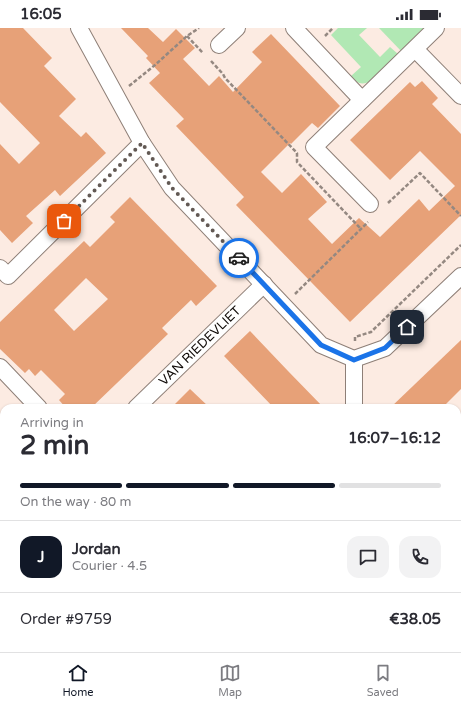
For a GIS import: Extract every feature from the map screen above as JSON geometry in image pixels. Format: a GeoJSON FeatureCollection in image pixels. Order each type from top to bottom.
{"type":"FeatureCollection","features":[{"type":"Feature","properties":{"kind":"street"},"geometry":{"type":"LineString","coordinates":[[79,28],[142,143],[172,188],[321,345],[354,360],[385,348],[461,276]]}},
{"type":"Feature","properties":{"kind":"street"},"geometry":{"type":"LineString","coordinates":[[219,45],[237,28]]}},
{"type":"Feature","properties":{"kind":"street"},"geometry":{"type":"LineString","coordinates":[[294,28],[362,100]]}},
{"type":"Feature","properties":{"kind":"street"},"geometry":{"type":"LineString","coordinates":[[375,210],[314,146],[436,28]]}},
{"type":"Feature","properties":{"kind":"street"},"geometry":{"type":"LineString","coordinates":[[415,49],[461,96]]}},
{"type":"Feature","properties":{"kind":"street"},"geometry":{"type":"LineString","coordinates":[[0,268],[8,276],[142,143]]}},
{"type":"Feature","properties":{"kind":"street","name":"VAN RIEDEVLIET"},"geometry":{"type":"LineString","coordinates":[[140,404],[264,284]]}},
{"type":"Feature","properties":{"kind":"street"},"geometry":{"type":"LineString","coordinates":[[354,360],[354,404]]}},
{"type":"Feature","properties":{"kind":"street"},"geometry":{"type":"LineString","coordinates":[[0,367],[35,404]]}},
{"type":"Feature","properties":{"kind":"path"},"geometry":{"type":"LineString","coordinates":[[117,97],[187,36],[199,28]]}},
{"type":"Feature","properties":{"kind":"path"},"geometry":{"type":"LineString","coordinates":[[187,36],[297,153],[297,162],[361,229]]}},
{"type":"Feature","properties":{"kind":"path"},"geometry":{"type":"LineString","coordinates":[[284,305],[361,229],[375,210],[420,173],[461,216]]}},
{"type":"Feature","properties":{"kind":"path"},"geometry":{"type":"LineString","coordinates":[[354,360],[355,337],[371,332],[461,245]]}},
{"type":"Feature","properties":{"kind":"green space"},"geometry":{"type":"Polygon","coordinates":[[[338,28],[367,28],[359,35],[380,57],[390,47],[398,54],[372,80],[365,83],[360,83],[351,76],[361,67],[331,35],[338,28]]]}},
{"type":"Feature","properties":{"kind":"green space"},"geometry":{"type":"Polygon","coordinates":[[[379,28],[426,28],[402,52],[379,28]]]}},
{"type":"Feature","properties":{"kind":"building"},"geometry":{"type":"Polygon","coordinates":[[[0,28],[23,28],[52,58],[44,66],[76,99],[59,116],[81,137],[86,132],[106,153],[60,196],[55,190],[26,216],[33,223],[12,243],[0,230],[0,144],[19,164],[40,143],[0,102],[0,28]]]}},
{"type":"Feature","properties":{"kind":"building"},"geometry":{"type":"Polygon","coordinates":[[[121,28],[148,28],[163,42],[176,29],[195,48],[183,59],[209,86],[219,76],[233,92],[262,62],[252,52],[271,34],[340,106],[318,128],[312,123],[261,172],[282,193],[301,174],[327,202],[308,219],[332,244],[359,218],[380,237],[419,199],[429,211],[455,186],[420,151],[390,180],[350,140],[410,82],[415,87],[422,81],[438,98],[432,104],[461,134],[461,215],[350,322],[236,205],[244,197],[176,126],[184,119],[149,83],[160,73],[146,58],[148,56],[121,28]]]}},
{"type":"Feature","properties":{"kind":"building"},"geometry":{"type":"Polygon","coordinates":[[[130,197],[217,286],[196,306],[191,300],[162,328],[168,334],[95,404],[62,404],[59,400],[65,394],[41,370],[35,376],[29,369],[25,373],[0,349],[0,322],[84,241],[90,247],[115,222],[110,217],[130,197]],[[86,278],[54,310],[74,331],[108,299],[86,278]]]}},
{"type":"Feature","properties":{"kind":"building"},"geometry":{"type":"Polygon","coordinates":[[[250,331],[320,404],[270,404],[224,356],[250,331]]]}},
{"type":"Feature","properties":{"kind":"building"},"geometry":{"type":"Polygon","coordinates":[[[461,340],[461,389],[446,404],[394,404],[461,340]]]}},
{"type":"Feature","properties":{"kind":"building"},"geometry":{"type":"Polygon","coordinates":[[[190,389],[206,404],[175,404],[190,389]]]}},
{"type":"Feature","properties":{"kind":"way so far"},"geometry":{"type":"LineString","coordinates":[[64,221],[142,143],[172,188],[239,258]]}},
{"type":"Feature","properties":{"kind":"route"},"geometry":{"type":"LineString","coordinates":[[239,258],[321,345],[354,360],[385,348],[407,327]]}}]}
